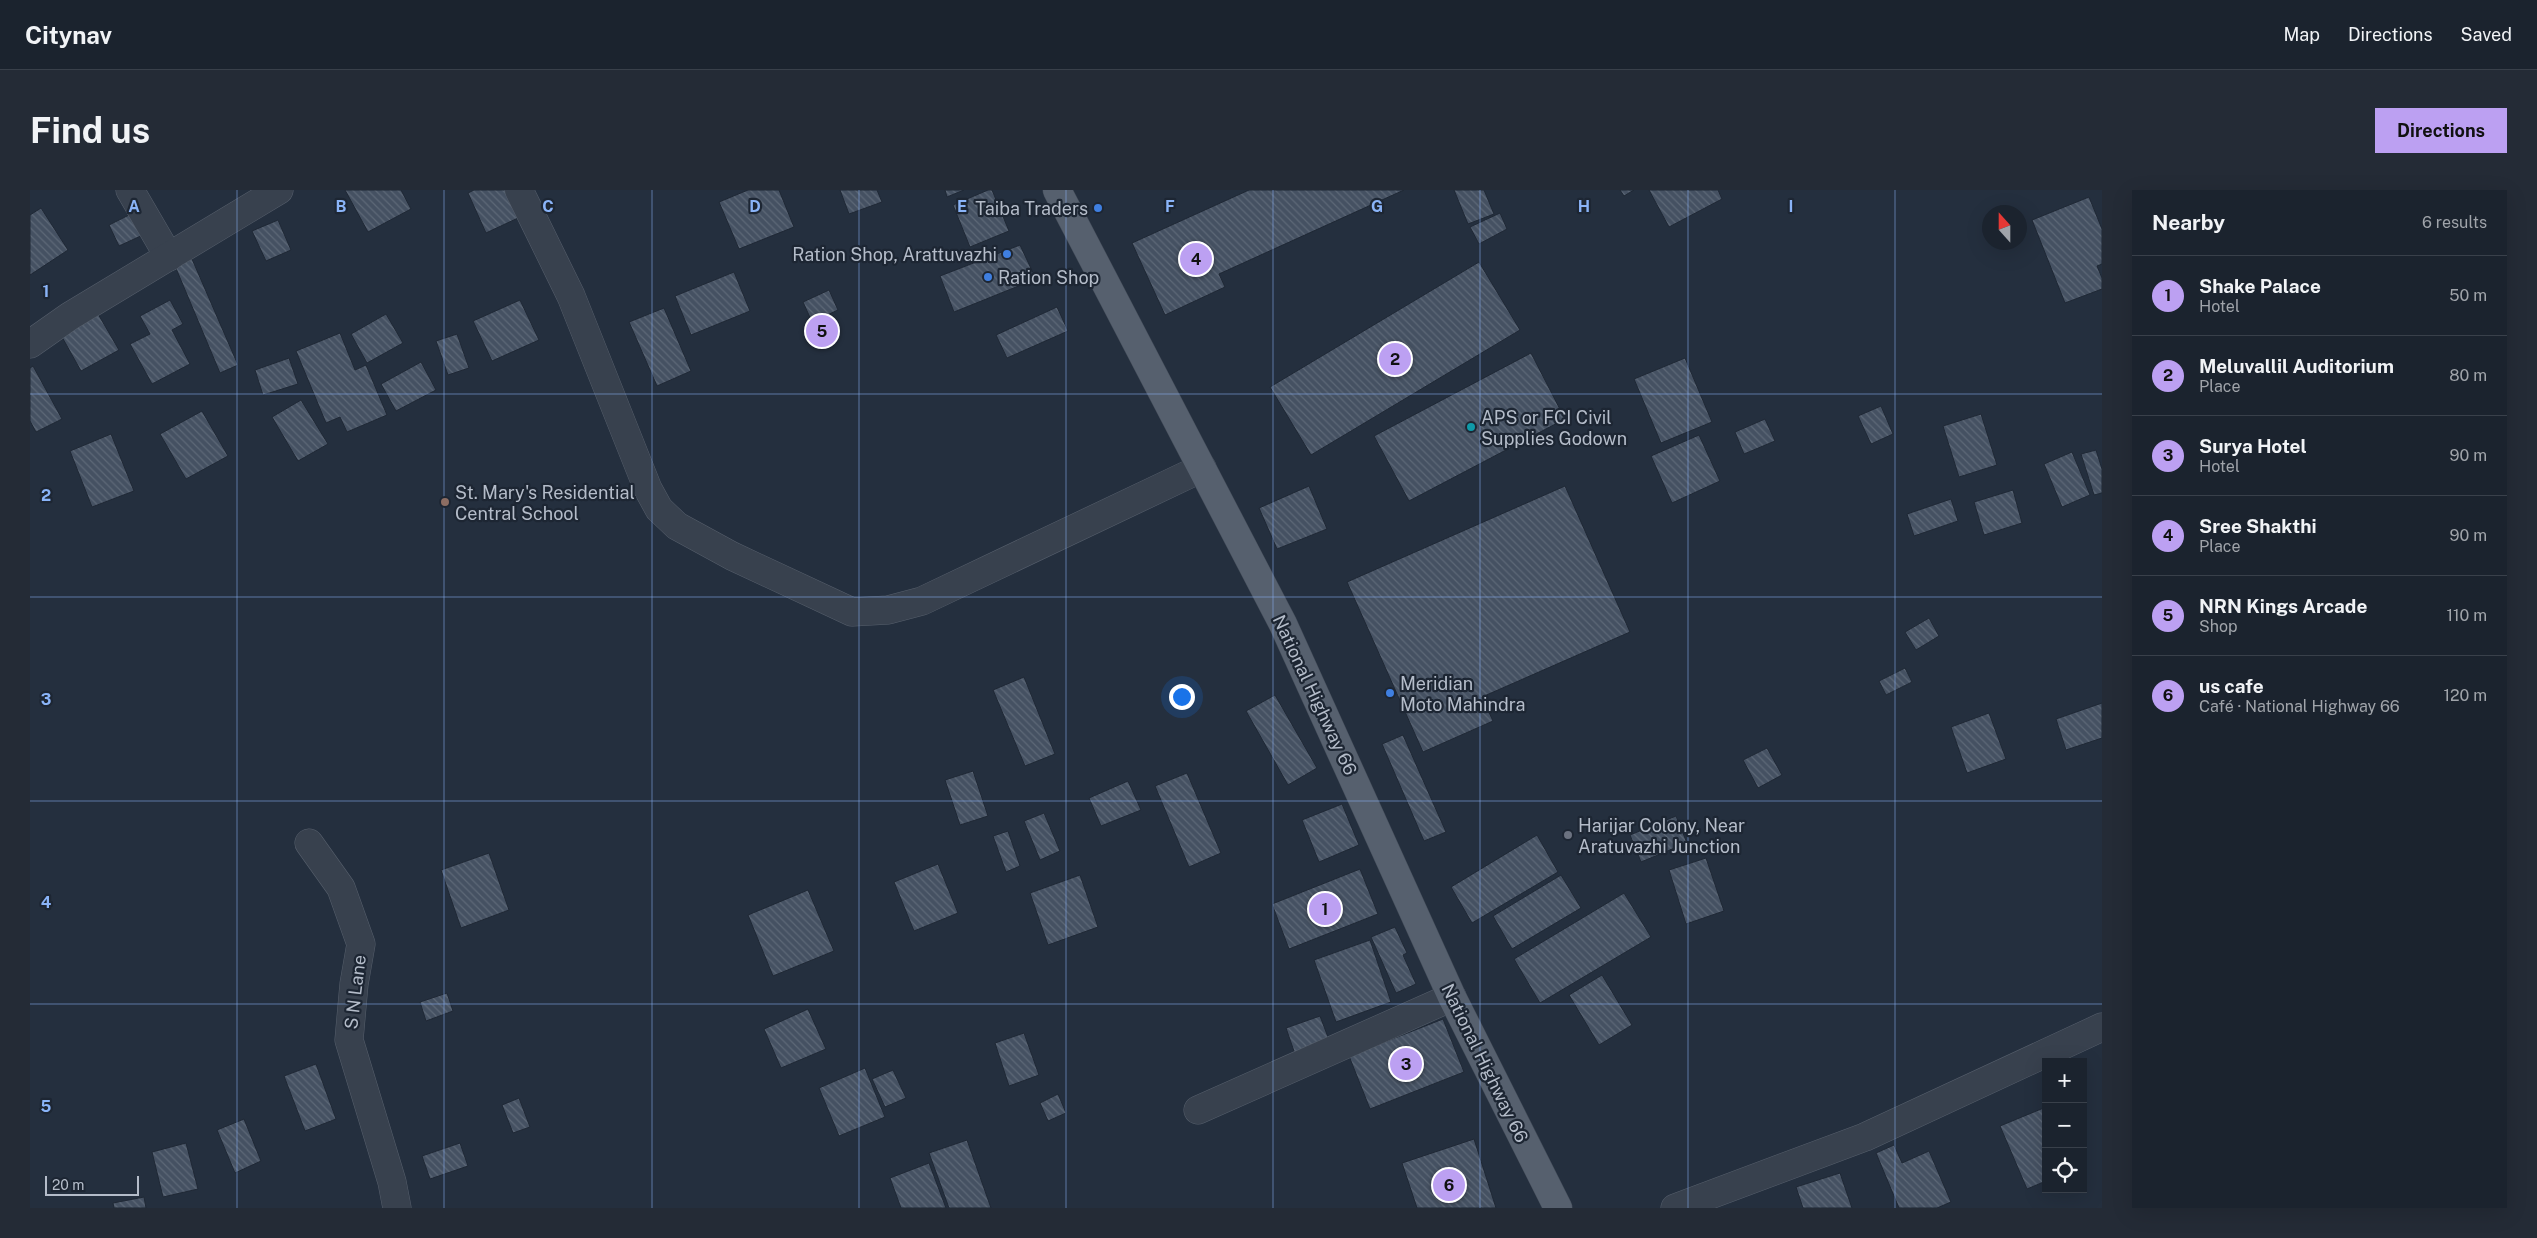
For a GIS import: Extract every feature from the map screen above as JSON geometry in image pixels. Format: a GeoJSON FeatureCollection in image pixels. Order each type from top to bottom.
{"type":"FeatureCollection","features":[{"type":"Feature","properties":{"kind":"main road","name":"National Highway 66"},"geometry":{"type":"LineString","coordinates":[[1057,190],[1283,624],[1452,997],[1558,1208]]}},
{"type":"Feature","properties":{"kind":"street"},"geometry":{"type":"LineString","coordinates":[[130,190],[169,257]]}},
{"type":"Feature","properties":{"kind":"street"},"geometry":{"type":"LineString","coordinates":[[30,344],[70,316],[279,190]]}},
{"type":"Feature","properties":{"kind":"street"},"geometry":{"type":"LineString","coordinates":[[520,190],[571,296],[648,489],[659,509],[677,526],[716,548],[852,612],[888,610],[922,601],[1202,468]]}},
{"type":"Feature","properties":{"kind":"street","name":"S N Lane"},"geometry":{"type":"LineString","coordinates":[[309,843],[341,888],[361,944],[354,984],[349,1040],[392,1182],[397,1208]]}},
{"type":"Feature","properties":{"kind":"street"},"geometry":{"type":"LineString","coordinates":[[1198,1110],[1452,997]]}},
{"type":"Feature","properties":{"kind":"street"},"geometry":{"type":"LineString","coordinates":[[1674,1208],[1865,1137],[2102,1027]]}},
{"type":"Feature","properties":{"kind":"building"},"geometry":{"type":"Polygon","coordinates":[[[345,190],[401,190],[411,209],[368,232],[345,190]]]}},
{"type":"Feature","properties":{"kind":"building"},"geometry":{"type":"Polygon","coordinates":[[[474,190],[506,190],[518,218],[486,233],[468,193],[474,190]]]}},
{"type":"Feature","properties":{"kind":"building"},"geometry":{"type":"Polygon","coordinates":[[[748,190],[779,190],[794,227],[739,249],[719,202],[748,190]]]}},
{"type":"Feature","properties":{"kind":"building"},"geometry":{"type":"Polygon","coordinates":[[[840,190],[877,190],[882,202],[849,214],[840,190]]]}},
{"type":"Feature","properties":{"kind":"building"},"geometry":{"type":"Polygon","coordinates":[[[945,190],[964,190],[947,197],[945,190]]]}},
{"type":"Feature","properties":{"kind":"building"},"geometry":{"type":"Polygon","coordinates":[[[992,190],[1009,231],[970,247],[953,205],[992,190]]]}},
{"type":"Feature","properties":{"kind":"building"},"geometry":{"type":"Polygon","coordinates":[[[1249,190],[1404,190],[1219,274],[1225,287],[1165,315],[1132,243],[1249,190]]]}},
{"type":"Feature","properties":{"kind":"building"},"geometry":{"type":"Polygon","coordinates":[[[1454,190],[1484,190],[1494,214],[1468,224],[1454,190]]]}},
{"type":"Feature","properties":{"kind":"building"},"geometry":{"type":"Polygon","coordinates":[[[1620,190],[1634,190],[1624,196],[1620,190]]]}},
{"type":"Feature","properties":{"kind":"building"},"geometry":{"type":"Polygon","coordinates":[[[1649,190],[1718,190],[1722,199],[1669,227],[1649,190]]]}},
{"type":"Feature","properties":{"kind":"building"},"geometry":{"type":"Polygon","coordinates":[[[2089,197],[2102,229],[2102,264],[2097,266],[2102,278],[2102,289],[2065,303],[2032,220],[2089,197]]]}},
{"type":"Feature","properties":{"kind":"building"},"geometry":{"type":"Polygon","coordinates":[[[41,208],[68,250],[30,275],[30,215],[41,208]]]}},
{"type":"Feature","properties":{"kind":"building"},"geometry":{"type":"Polygon","coordinates":[[[135,212],[145,234],[119,246],[109,225],[135,212]]]}},
{"type":"Feature","properties":{"kind":"building"},"geometry":{"type":"Polygon","coordinates":[[[1500,213],[1507,229],[1479,244],[1470,227],[1500,213]]]}},
{"type":"Feature","properties":{"kind":"building"},"geometry":{"type":"Polygon","coordinates":[[[278,220],[291,250],[266,261],[252,231],[278,220]]]}},
{"type":"Feature","properties":{"kind":"building","name":"Ration Shop"},"geometry":{"type":"Polygon","coordinates":[[[1020,245],[1036,279],[954,312],[940,276],[1020,245]]]}},
{"type":"Feature","properties":{"kind":"building"},"geometry":{"type":"Polygon","coordinates":[[[192,259],[238,365],[220,373],[175,266],[192,259]]]}},
{"type":"Feature","properties":{"kind":"building"},"geometry":{"type":"Polygon","coordinates":[[[1479,262],[1520,330],[1311,455],[1270,387],[1479,262]]]}},
{"type":"Feature","properties":{"kind":"building"},"geometry":{"type":"Polygon","coordinates":[[[734,272],[750,311],[691,335],[675,296],[734,272]]]}},
{"type":"Feature","properties":{"kind":"building"},"geometry":{"type":"Polygon","coordinates":[[[829,290],[838,310],[812,322],[803,302],[829,290]]]}},
{"type":"Feature","properties":{"kind":"building"},"geometry":{"type":"Polygon","coordinates":[[[170,300],[183,324],[172,330],[190,364],[152,384],[130,344],[150,334],[140,316],[170,300]]]}},
{"type":"Feature","properties":{"kind":"building"},"geometry":{"type":"Polygon","coordinates":[[[520,300],[539,340],[492,361],[473,321],[520,300]]]}},
{"type":"Feature","properties":{"kind":"building"},"geometry":{"type":"Polygon","coordinates":[[[94,307],[119,350],[81,371],[57,328],[94,307]]]}},
{"type":"Feature","properties":{"kind":"building"},"geometry":{"type":"Polygon","coordinates":[[[1057,307],[1068,331],[1007,358],[996,335],[1057,307]]]}},
{"type":"Feature","properties":{"kind":"building"},"geometry":{"type":"Polygon","coordinates":[[[664,308],[691,371],[657,386],[629,322],[664,308]]]}},
{"type":"Feature","properties":{"kind":"building"},"geometry":{"type":"Polygon","coordinates":[[[386,314],[403,343],[367,363],[351,334],[386,314]]]}},
{"type":"Feature","properties":{"kind":"building"},"geometry":{"type":"Polygon","coordinates":[[[340,333],[355,370],[366,365],[387,415],[347,432],[340,417],[326,423],[296,351],[340,333]]]}},
{"type":"Feature","properties":{"kind":"building"},"geometry":{"type":"Polygon","coordinates":[[[457,334],[469,368],[448,375],[436,341],[457,334]]]}},
{"type":"Feature","properties":{"kind":"building","name":"APS or FCI Civil Supplies Godown"},"geometry":{"type":"Polygon","coordinates":[[[1531,353],[1565,419],[1409,501],[1374,436],[1531,353]]]}},
{"type":"Feature","properties":{"kind":"building"},"geometry":{"type":"Polygon","coordinates":[[[289,358],[298,384],[263,395],[255,370],[289,358]]]}},
{"type":"Feature","properties":{"kind":"building"},"geometry":{"type":"Polygon","coordinates":[[[1685,358],[1712,422],[1661,443],[1634,379],[1685,358]]]}},
{"type":"Feature","properties":{"kind":"building"},"geometry":{"type":"Polygon","coordinates":[[[421,362],[436,390],[396,411],[381,384],[421,362]]]}},
{"type":"Feature","properties":{"kind":"building"},"geometry":{"type":"Polygon","coordinates":[[[33,366],[62,419],[36,432],[30,421],[30,368],[33,366]]]}},
{"type":"Feature","properties":{"kind":"building"},"geometry":{"type":"Polygon","coordinates":[[[301,400],[328,444],[298,461],[272,417],[301,400]]]}},
{"type":"Feature","properties":{"kind":"building"},"geometry":{"type":"Polygon","coordinates":[[[1881,406],[1893,434],[1871,444],[1858,416],[1881,406]]]}},
{"type":"Feature","properties":{"kind":"building"},"geometry":{"type":"Polygon","coordinates":[[[202,411],[228,456],[186,479],[160,434],[202,411]]]}},
{"type":"Feature","properties":{"kind":"building"},"geometry":{"type":"Polygon","coordinates":[[[1981,414],[1997,465],[1959,477],[1943,426],[1981,414]]]}},
{"type":"Feature","properties":{"kind":"building"},"geometry":{"type":"Polygon","coordinates":[[[1765,419],[1775,441],[1744,454],[1735,432],[1765,419]]]}},
{"type":"Feature","properties":{"kind":"building"},"geometry":{"type":"Polygon","coordinates":[[[111,434],[134,491],[92,507],[70,451],[111,434]]]}},
{"type":"Feature","properties":{"kind":"building"},"geometry":{"type":"Polygon","coordinates":[[[1699,435],[1720,481],[1672,503],[1651,456],[1699,435]]]}},
{"type":"Feature","properties":{"kind":"building"},"geometry":{"type":"Polygon","coordinates":[[[2096,450],[2102,469],[2102,493],[2094,495],[2081,454],[2096,450]]]}},
{"type":"Feature","properties":{"kind":"building"},"geometry":{"type":"Polygon","coordinates":[[[2072,452],[2090,495],[2062,507],[2044,464],[2072,452]]]}},
{"type":"Feature","properties":{"kind":"building"},"geometry":{"type":"Polygon","coordinates":[[[1309,486],[1327,529],[1277,549],[1259,508],[1309,486]]]}},
{"type":"Feature","properties":{"kind":"building"},"geometry":{"type":"Polygon","coordinates":[[[1565,486],[1630,632],[1482,697],[1493,721],[1423,752],[1347,582],[1565,486]]]}},
{"type":"Feature","properties":{"kind":"building"},"geometry":{"type":"Polygon","coordinates":[[[2013,490],[2022,523],[1984,535],[1974,502],[2013,490]]]}},
{"type":"Feature","properties":{"kind":"building"},"geometry":{"type":"Polygon","coordinates":[[[1951,499],[1958,521],[1914,536],[1907,514],[1951,499]]]}},
{"type":"Feature","properties":{"kind":"building"},"geometry":{"type":"Polygon","coordinates":[[[1929,618],[1939,636],[1916,650],[1905,632],[1929,618]]]}},
{"type":"Feature","properties":{"kind":"building"},"geometry":{"type":"Polygon","coordinates":[[[1905,668],[1912,682],[1886,695],[1879,681],[1905,668]]]}},
{"type":"Feature","properties":{"kind":"building"},"geometry":{"type":"Polygon","coordinates":[[[1024,677],[1055,754],[1025,766],[993,690],[1024,677]]]}},
{"type":"Feature","properties":{"kind":"building"},"geometry":{"type":"Polygon","coordinates":[[[1275,695],[1317,768],[1288,785],[1246,711],[1275,695]]]}},
{"type":"Feature","properties":{"kind":"building"},"geometry":{"type":"Polygon","coordinates":[[[2102,703],[2102,738],[2066,750],[2056,719],[2102,703]]]}},
{"type":"Feature","properties":{"kind":"building"},"geometry":{"type":"Polygon","coordinates":[[[1989,713],[2006,759],[1967,773],[1951,727],[1989,713]]]}},
{"type":"Feature","properties":{"kind":"building"},"geometry":{"type":"Polygon","coordinates":[[[1403,735],[1446,832],[1424,841],[1382,744],[1403,735]]]}},
{"type":"Feature","properties":{"kind":"building"},"geometry":{"type":"Polygon","coordinates":[[[1767,748],[1782,775],[1758,788],[1743,760],[1767,748]]]}},
{"type":"Feature","properties":{"kind":"building"},"geometry":{"type":"Polygon","coordinates":[[[973,771],[988,816],[960,825],[945,780],[973,771]]]}},
{"type":"Feature","properties":{"kind":"building"},"geometry":{"type":"Polygon","coordinates":[[[1187,773],[1221,853],[1189,867],[1155,786],[1187,773]]]}},
{"type":"Feature","properties":{"kind":"building"},"geometry":{"type":"Polygon","coordinates":[[[1128,781],[1141,810],[1101,826],[1089,798],[1128,781]]]}},
{"type":"Feature","properties":{"kind":"building"},"geometry":{"type":"Polygon","coordinates":[[[1342,804],[1359,845],[1319,862],[1302,820],[1342,804]]]}},
{"type":"Feature","properties":{"kind":"building"},"geometry":{"type":"Polygon","coordinates":[[[1044,813],[1060,851],[1040,860],[1024,821],[1044,813]]]}},
{"type":"Feature","properties":{"kind":"building"},"geometry":{"type":"Polygon","coordinates":[[[1676,816],[1687,843],[1641,862],[1630,835],[1676,816]]]}},
{"type":"Feature","properties":{"kind":"building"},"geometry":{"type":"Polygon","coordinates":[[[1008,831],[1020,866],[1006,872],[993,836],[1008,831]]]}},
{"type":"Feature","properties":{"kind":"building"},"geometry":{"type":"Polygon","coordinates":[[[1537,835],[1558,872],[1472,923],[1451,887],[1537,835]]]}},
{"type":"Feature","properties":{"kind":"building"},"geometry":{"type":"Polygon","coordinates":[[[489,853],[509,910],[461,928],[441,870],[489,853]]]}},
{"type":"Feature","properties":{"kind":"building"},"geometry":{"type":"Polygon","coordinates":[[[1706,858],[1724,911],[1686,924],[1669,870],[1706,858]]]}},
{"type":"Feature","properties":{"kind":"building"},"geometry":{"type":"Polygon","coordinates":[[[938,864],[958,913],[914,931],[894,882],[938,864]]]}},
{"type":"Feature","properties":{"kind":"building"},"geometry":{"type":"Polygon","coordinates":[[[1360,869],[1378,914],[1289,949],[1272,904],[1360,869]]]}},
{"type":"Feature","properties":{"kind":"building"},"geometry":{"type":"Polygon","coordinates":[[[1080,875],[1098,927],[1048,945],[1030,893],[1080,875]]]}},
{"type":"Feature","properties":{"kind":"building"},"geometry":{"type":"Polygon","coordinates":[[[1561,875],[1581,908],[1512,949],[1493,916],[1561,875]]]}},
{"type":"Feature","properties":{"kind":"building"},"geometry":{"type":"Polygon","coordinates":[[[808,890],[834,951],[773,976],[748,915],[808,890]]]}},
{"type":"Feature","properties":{"kind":"building"},"geometry":{"type":"Polygon","coordinates":[[[1624,893],[1651,937],[1540,1003],[1514,959],[1624,893]]]}},
{"type":"Feature","properties":{"kind":"building"},"geometry":{"type":"Polygon","coordinates":[[[1395,927],[1407,953],[1403,955],[1416,984],[1396,993],[1371,937],[1395,927]]]}},
{"type":"Feature","properties":{"kind":"building"},"geometry":{"type":"Polygon","coordinates":[[[1370,940],[1391,1002],[1336,1022],[1314,960],[1370,940]]]}},
{"type":"Feature","properties":{"kind":"building"},"geometry":{"type":"Polygon","coordinates":[[[1602,975],[1632,1025],[1599,1045],[1569,995],[1602,975]]]}},
{"type":"Feature","properties":{"kind":"building"},"geometry":{"type":"Polygon","coordinates":[[[447,993],[453,1011],[426,1021],[420,1002],[447,993]]]}},
{"type":"Feature","properties":{"kind":"building"},"geometry":{"type":"Polygon","coordinates":[[[808,1009],[826,1049],[781,1068],[764,1029],[808,1009]]]}},
{"type":"Feature","properties":{"kind":"building"},"geometry":{"type":"Polygon","coordinates":[[[1320,1016],[1331,1045],[1296,1057],[1286,1028],[1320,1016]]]}},
{"type":"Feature","properties":{"kind":"building"},"geometry":{"type":"Polygon","coordinates":[[[1443,1019],[1464,1072],[1370,1109],[1349,1056],[1443,1019]]]}},
{"type":"Feature","properties":{"kind":"building"},"geometry":{"type":"Polygon","coordinates":[[[1024,1033],[1039,1075],[1009,1086],[995,1043],[1024,1033]]]}},
{"type":"Feature","properties":{"kind":"building"},"geometry":{"type":"Polygon","coordinates":[[[316,1064],[336,1119],[305,1131],[284,1076],[316,1064]]]}},
{"type":"Feature","properties":{"kind":"building"},"geometry":{"type":"Polygon","coordinates":[[[865,1068],[885,1117],[839,1136],[819,1088],[865,1068]]]}},
{"type":"Feature","properties":{"kind":"building"},"geometry":{"type":"Polygon","coordinates":[[[893,1070],[906,1098],[885,1107],[872,1079],[893,1070]]]}},
{"type":"Feature","properties":{"kind":"building"},"geometry":{"type":"Polygon","coordinates":[[[1058,1094],[1066,1113],[1048,1121],[1040,1103],[1058,1094]]]}},
{"type":"Feature","properties":{"kind":"building"},"geometry":{"type":"Polygon","coordinates":[[[519,1098],[530,1127],[513,1133],[502,1105],[519,1098]]]}},
{"type":"Feature","properties":{"kind":"building"},"geometry":{"type":"Polygon","coordinates":[[[2042,1109],[2042,1183],[2027,1189],[2000,1126],[2042,1109]]]}},
{"type":"Feature","properties":{"kind":"building"},"geometry":{"type":"Polygon","coordinates":[[[244,1119],[261,1161],[235,1173],[217,1130],[244,1119]]]}},
{"type":"Feature","properties":{"kind":"building"},"geometry":{"type":"Polygon","coordinates":[[[1474,1139],[1496,1208],[1417,1208],[1402,1163],[1474,1139]]]}},
{"type":"Feature","properties":{"kind":"building"},"geometry":{"type":"Polygon","coordinates":[[[967,1140],[991,1208],[949,1208],[929,1153],[967,1140]]]}},
{"type":"Feature","properties":{"kind":"building"},"geometry":{"type":"Polygon","coordinates":[[[186,1143],[198,1189],[163,1197],[152,1152],[186,1143]]]}},
{"type":"Feature","properties":{"kind":"building"},"geometry":{"type":"Polygon","coordinates":[[[460,1143],[468,1166],[430,1179],[422,1156],[460,1143]]]}},
{"type":"Feature","properties":{"kind":"building"},"geometry":{"type":"Polygon","coordinates":[[[1894,1145],[1902,1163],[1929,1151],[1951,1202],[1937,1208],[1899,1208],[1876,1153],[1894,1145]]]}},
{"type":"Feature","properties":{"kind":"building"},"geometry":{"type":"Polygon","coordinates":[[[929,1163],[946,1208],[901,1208],[890,1178],[929,1163]]]}},
{"type":"Feature","properties":{"kind":"building"},"geometry":{"type":"Polygon","coordinates":[[[1840,1173],[1852,1208],[1803,1208],[1796,1187],[1840,1173]]]}},
{"type":"Feature","properties":{"kind":"building"},"geometry":{"type":"Polygon","coordinates":[[[144,1197],[146,1208],[114,1208],[113,1203],[144,1197]]]}},
{"type":"Feature","properties":{"kind":"place","name":"Taiba Traders"},"geometry":{"type":"Point","coordinates":[1098,208]}},
{"type":"Feature","properties":{"kind":"place","name":"Ration Shop, Arattuvazhi"},"geometry":{"type":"Point","coordinates":[1007,254]}},
{"type":"Feature","properties":{"kind":"place","name":"Sree Shakthi"},"geometry":{"type":"Point","coordinates":[1196,259]}},
{"type":"Feature","properties":{"kind":"place","name":"Ration Shop"},"geometry":{"type":"Point","coordinates":[988,277]}},
{"type":"Feature","properties":{"kind":"place","name":"NRN Kings Arcade"},"geometry":{"type":"Point","coordinates":[822,331]}},
{"type":"Feature","properties":{"kind":"place","name":"Meluvallil Auditorium"},"geometry":{"type":"Point","coordinates":[1395,359]}},
{"type":"Feature","properties":{"kind":"place","name":"APS or FCI Civil Supplies Godown"},"geometry":{"type":"Point","coordinates":[1471,427]}},
{"type":"Feature","properties":{"kind":"place","name":"St. Mary's Residential Central School"},"geometry":{"type":"Point","coordinates":[445,502]}},
{"type":"Feature","properties":{"kind":"place","name":"Meridian Moto Mahindra"},"geometry":{"type":"Point","coordinates":[1390,693]}},
{"type":"Feature","properties":{"kind":"place","name":"Harijar Colony, Near Aratuvazhi Junction"},"geometry":{"type":"Point","coordinates":[1568,835]}},
{"type":"Feature","properties":{"kind":"place","name":"Shake Palace"},"geometry":{"type":"Point","coordinates":[1325,909]}},
{"type":"Feature","properties":{"kind":"place","name":"Surya Hotel"},"geometry":{"type":"Point","coordinates":[1406,1064]}},
{"type":"Feature","properties":{"kind":"place","name":"us cafe"},"geometry":{"type":"Point","coordinates":[1449,1185]}}]}
